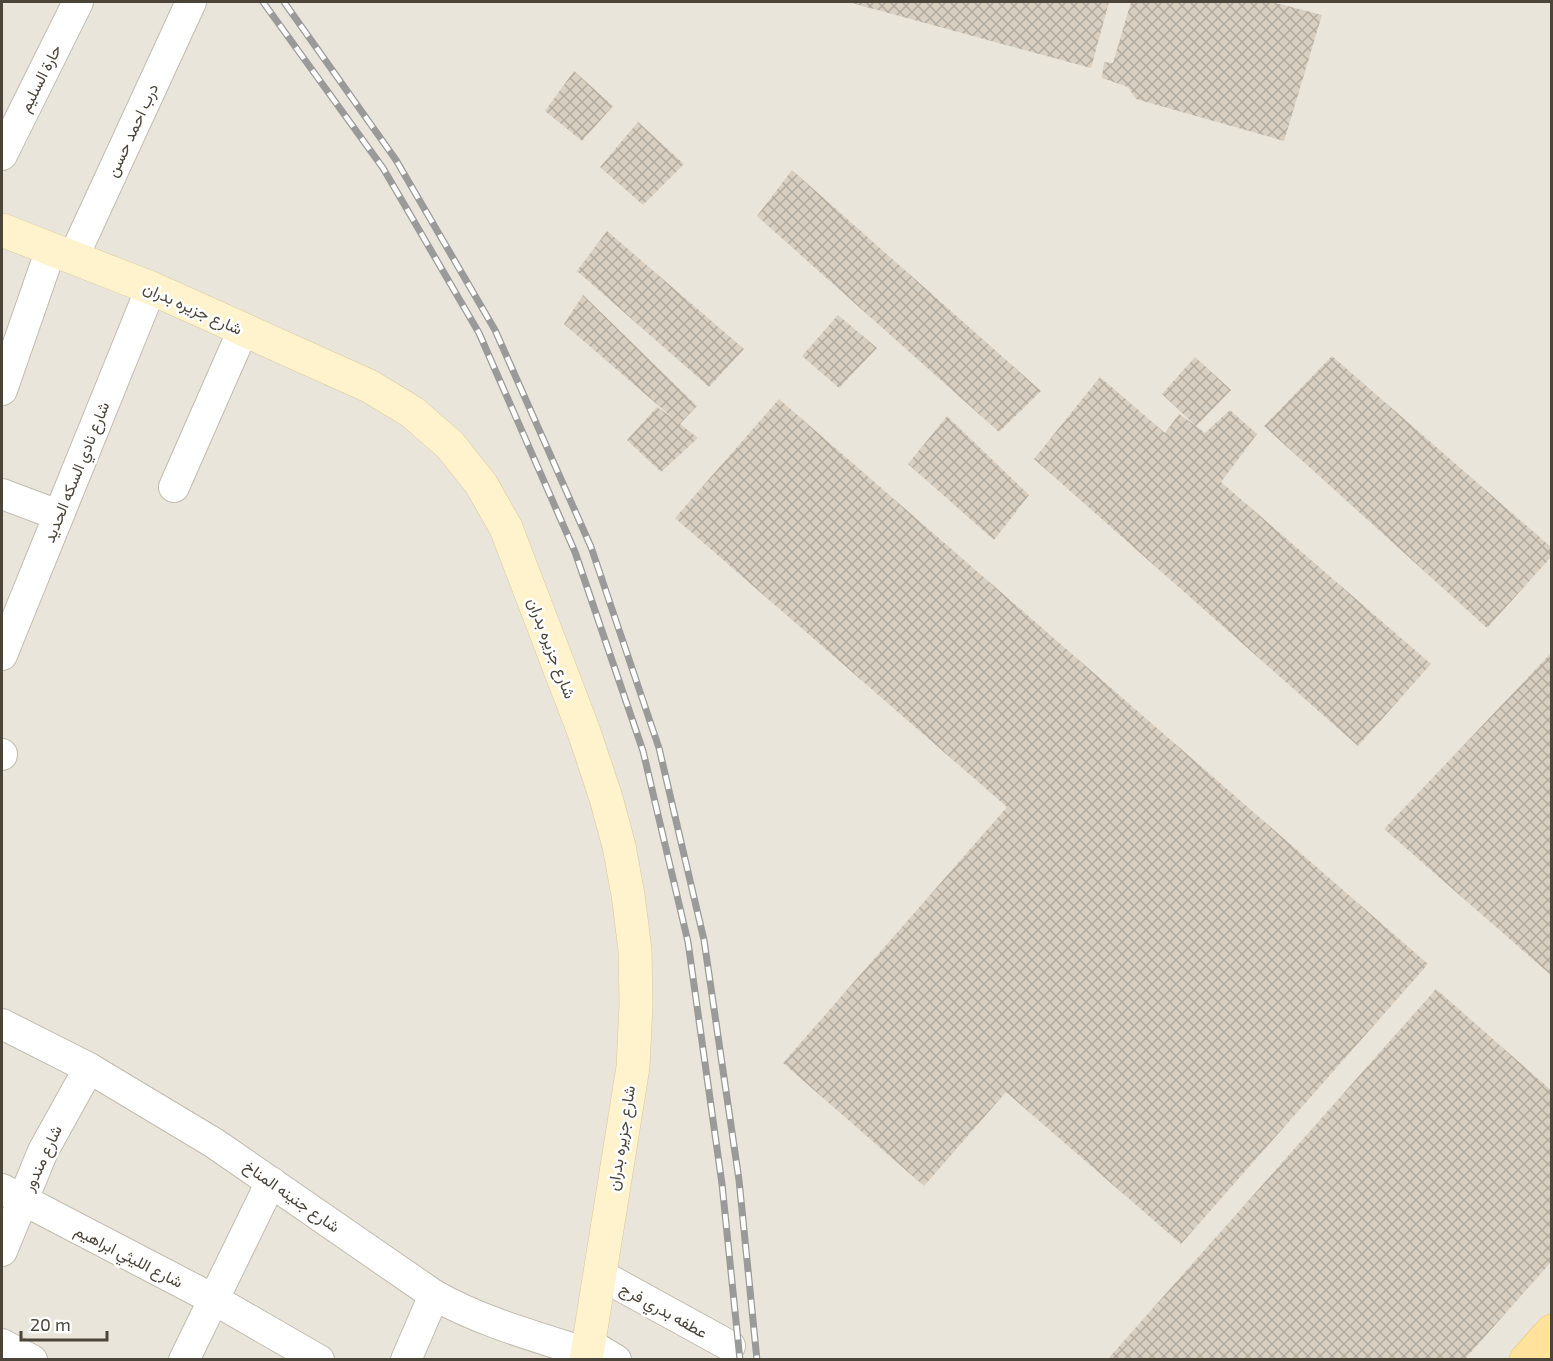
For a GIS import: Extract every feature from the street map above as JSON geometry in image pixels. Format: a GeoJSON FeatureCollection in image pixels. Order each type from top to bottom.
{"type":"FeatureCollection","features":[{"type":"Feature","properties":{"kind":"main road"},"geometry":{"type":"LineString","coordinates":[[1526,1359],[1551,1331]]}},
{"type":"Feature","properties":{"kind":"street","name":"حارة السليم"},"geometry":{"type":"LineString","coordinates":[[2,155],[78,2]]}},
{"type":"Feature","properties":{"kind":"street","name":"درب احمد حسن"},"geometry":{"type":"LineString","coordinates":[[2,390],[62,254],[191,2]]}},
{"type":"Feature","properties":{"kind":"street","name":"شارع جزيره بدران"},"geometry":{"type":"LineString","coordinates":[[2,230],[151,288],[369,386],[412,412],[450,445],[481,484],[506,528],[584,732],[606,798],[627,885],[635,950],[636,1005],[633,1067],[599,1274],[594,1354]]}},
{"type":"Feature","properties":{"kind":"street","name":"شارع نادي السكه الحديد"},"geometry":{"type":"LineString","coordinates":[[2,655],[14,590],[58,515],[151,288]]}},
{"type":"Feature","properties":{"kind":"street"},"geometry":{"type":"LineString","coordinates":[[174,487],[243,330]]}},
{"type":"Feature","properties":{"kind":"street"},"geometry":{"type":"LineString","coordinates":[[2,494],[58,515]]}},
{"type":"Feature","properties":{"kind":"street","name":"شارع جنينه المناخ"},"geometry":{"type":"LineString","coordinates":[[2,1024],[89,1068],[214,1143],[434,1294],[464,1311],[495,1324],[594,1354]]}},
{"type":"Feature","properties":{"kind":"street","name":"شارع مندور"},"geometry":{"type":"LineString","coordinates":[[2,1251],[12,1195],[43,1151],[89,1068]]}},
{"type":"Feature","properties":{"kind":"street"},"geometry":{"type":"LineString","coordinates":[[184,1359],[272,1182]]}},
{"type":"Feature","properties":{"kind":"street","name":"شارع الليثي ابراهيم"},"geometry":{"type":"LineString","coordinates":[[12,1195],[213,1299],[320,1359]]}},
{"type":"Feature","properties":{"kind":"street","name":"عطفه بدري فرج"},"geometry":{"type":"LineString","coordinates":[[599,1274],[717,1348]]}},
{"type":"Feature","properties":{"kind":"street"},"geometry":{"type":"LineString","coordinates":[[406,1359],[434,1294]]}},
{"type":"Feature","properties":{"kind":"street"},"geometry":{"type":"LineString","coordinates":[[2,1344],[32,1359]]}},
{"type":"Feature","properties":{"kind":"shaded area"},"geometry":{"type":"Polygon","coordinates":[[[2,2],[1551,2],[1551,1359],[2,1359],[2,2]]]}},
{"type":"Feature","properties":{"kind":"building"},"geometry":{"type":"Polygon","coordinates":[[[848,2],[1109,2],[1091,68],[848,2]]]}},
{"type":"Feature","properties":{"kind":"building"},"geometry":{"type":"Polygon","coordinates":[[[1131,2],[1272,2],[1322,15],[1284,141],[1136,99],[1128,87],[1102,78],[1104,62],[1113,63],[1131,2]]]}},
{"type":"Feature","properties":{"kind":"building"},"geometry":{"type":"Polygon","coordinates":[[[574,71],[613,106],[582,141],[545,111],[574,71]]]}},
{"type":"Feature","properties":{"kind":"building"},"geometry":{"type":"Polygon","coordinates":[[[638,122],[684,164],[643,205],[600,167],[638,122]]]}},
{"type":"Feature","properties":{"kind":"building"},"geometry":{"type":"Polygon","coordinates":[[[792,170],[1041,391],[999,432],[757,216],[792,170]]]}},
{"type":"Feature","properties":{"kind":"building"},"geometry":{"type":"Polygon","coordinates":[[[607,231],[744,349],[709,387],[577,271],[607,231]]]}},
{"type":"Feature","properties":{"kind":"building"},"geometry":{"type":"Polygon","coordinates":[[[583,295],[697,406],[680,424],[698,438],[661,472],[627,440],[657,407],[674,419],[564,324],[583,295]]]}},
{"type":"Feature","properties":{"kind":"building"},"geometry":{"type":"Polygon","coordinates":[[[838,315],[877,348],[839,388],[802,356],[838,315]]]}},
{"type":"Feature","properties":{"kind":"building"},"geometry":{"type":"Polygon","coordinates":[[[1332,356],[1552,548],[1552,556],[1487,628],[1264,426],[1332,356]]]}},
{"type":"Feature","properties":{"kind":"building"},"geometry":{"type":"Polygon","coordinates":[[[1195,357],[1231,390],[1196,426],[1162,394],[1195,357]]]}},
{"type":"Feature","properties":{"kind":"building"},"geometry":{"type":"Polygon","coordinates":[[[1100,377],[1165,433],[1179,414],[1205,433],[1230,410],[1257,434],[1221,482],[1431,664],[1358,746],[1034,459],[1100,377]]]}},
{"type":"Feature","properties":{"kind":"building"},"geometry":{"type":"Polygon","coordinates":[[[779,399],[1428,964],[1181,1244],[1006,1092],[924,1186],[783,1063],[1007,807],[675,518],[779,399]]]}},
{"type":"Feature","properties":{"kind":"building"},"geometry":{"type":"Polygon","coordinates":[[[947,416],[1029,495],[994,540],[908,464],[947,416]]]}},
{"type":"Feature","properties":{"kind":"building"},"geometry":{"type":"Polygon","coordinates":[[[1552,652],[1552,976],[1384,829],[1552,652]]]}},
{"type":"Feature","properties":{"kind":"building"},"geometry":{"type":"Polygon","coordinates":[[[1436,989],[1552,1091],[1552,1261],[1464,1360],[1107,1360],[1436,989]]]}},
{"type":"Feature","properties":{"kind":"railway"},"geometry":{"type":"LineString","coordinates":[[263,2],[383,168],[479,333],[575,552],[643,751],[688,942],[722,1184],[740,1360]]}},
{"type":"Feature","properties":{"kind":"railway"},"geometry":{"type":"LineString","coordinates":[[284,2],[396,160],[495,330],[591,547],[659,748],[704,940],[739,1180],[757,1360]]}}]}
